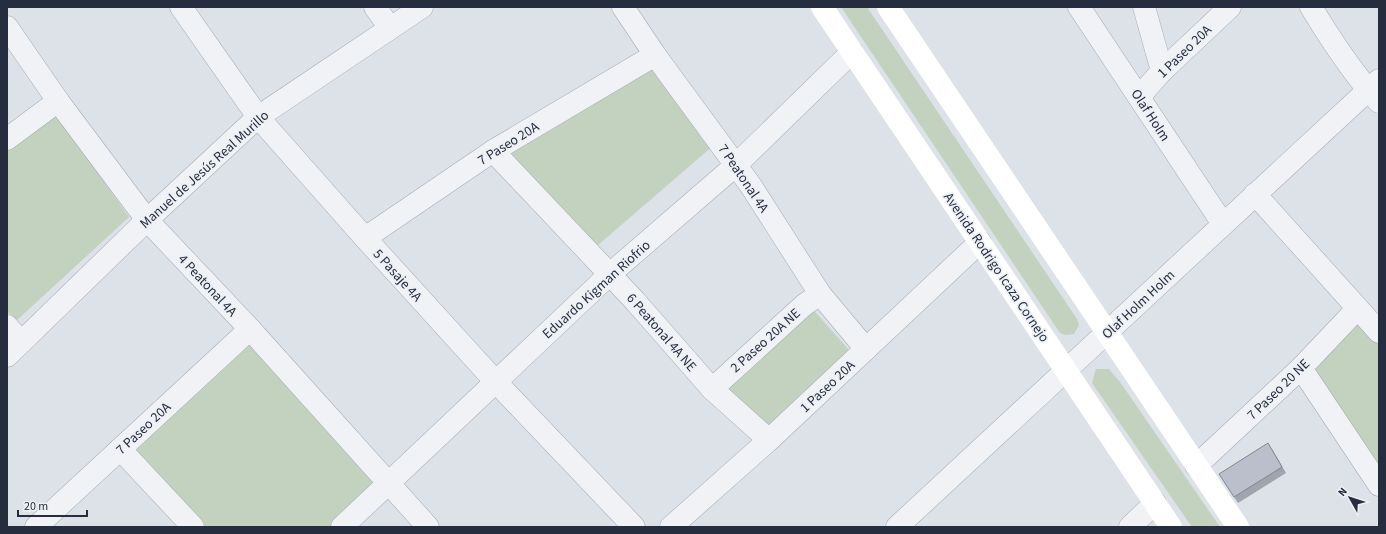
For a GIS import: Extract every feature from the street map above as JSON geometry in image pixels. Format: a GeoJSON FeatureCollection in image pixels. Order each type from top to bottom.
{"type":"FeatureCollection","features":[{"type":"Feature","properties":{"kind":"street","name":"5 Pasaje 4A"},"geometry":{"type":"LineString","coordinates":[[181,7],[258,117],[364,238],[496,382],[634,527]]}},
{"type":"Feature","properties":{"kind":"street"},"geometry":{"type":"LineString","coordinates":[[375,7],[390,28]]}},
{"type":"Feature","properties":{"kind":"street","name":"Manuel de Jesús Real Murillo"},"geometry":{"type":"LineString","coordinates":[[14,349],[147,220],[258,117],[422,7]]}},
{"type":"Feature","properties":{"kind":"street","name":"7 Peatonal 4A"},"geometry":{"type":"LineString","coordinates":[[623,7],[655,55],[736,165],[820,294],[866,349]]}},
{"type":"Feature","properties":{"kind":"street","name":"Avenida Rodrigo Icaza Cornejo"},"geometry":{"type":"LineString","coordinates":[[822,7],[1171,527]]}},
{"type":"Feature","properties":{"kind":"street"},"geometry":{"type":"LineString","coordinates":[[888,7],[1238,527]]}},
{"type":"Feature","properties":{"kind":"street","name":"Olaf Holm"},"geometry":{"type":"LineString","coordinates":[[1079,7],[1223,224]]}},
{"type":"Feature","properties":{"kind":"street"},"geometry":{"type":"LineString","coordinates":[[1144,7],[1162,71]]}},
{"type":"Feature","properties":{"kind":"street","name":"1 Paseo 20A"},"geometry":{"type":"LineString","coordinates":[[1139,97],[1162,71],[1230,7]]}},
{"type":"Feature","properties":{"kind":"street"},"geometry":{"type":"LineString","coordinates":[[1311,7],[1327,33],[1376,91]]}},
{"type":"Feature","properties":{"kind":"street","name":"4 Peatonal 4A"},"geometry":{"type":"LineString","coordinates":[[7,27],[58,101],[147,220],[250,329],[428,527]]}},
{"type":"Feature","properties":{"kind":"street","name":"Eduardo Kigman Riofrio"},"geometry":{"type":"LineString","coordinates":[[342,527],[610,274],[736,165],[852,52]]}},
{"type":"Feature","properties":{"kind":"street","name":"7 Paseo 20A"},"geometry":{"type":"LineString","coordinates":[[364,238],[493,151],[655,55]]}},
{"type":"Feature","properties":{"kind":"street","name":"Olaf Holm Holm"},"geometry":{"type":"LineString","coordinates":[[897,527],[1107,334],[1223,224],[1376,91]]}},
{"type":"Feature","properties":{"kind":"street"},"geometry":{"type":"LineString","coordinates":[[7,139],[58,101]]}},
{"type":"Feature","properties":{"kind":"street","name":"6 Peatonal 4A NE"},"geometry":{"type":"LineString","coordinates":[[493,151],[610,274],[712,389],[769,440]]}},
{"type":"Feature","properties":{"kind":"street"},"geometry":{"type":"LineString","coordinates":[[1256,194],[1379,332]]}},
{"type":"Feature","properties":{"kind":"street","name":"1 Paseo 20A"},"geometry":{"type":"LineString","coordinates":[[671,527],[769,440],[980,242]]}},
{"type":"Feature","properties":{"kind":"street","name":"2 Paseo 20A NE"},"geometry":{"type":"LineString","coordinates":[[712,389],[804,305],[820,294]]}},
{"type":"Feature","properties":{"kind":"street","name":"7 Paseo 20 NE"},"geometry":{"type":"LineString","coordinates":[[1196,466],[1301,368],[1357,309]]}},
{"type":"Feature","properties":{"kind":"street"},"geometry":{"type":"LineString","coordinates":[[7,326],[14,349]]}},
{"type":"Feature","properties":{"kind":"street","name":"7 Paseo 20A"},"geometry":{"type":"LineString","coordinates":[[36,527],[250,329]]}},
{"type":"Feature","properties":{"kind":"street"},"geometry":{"type":"LineString","coordinates":[[1301,368],[1379,485]]}},
{"type":"Feature","properties":{"kind":"street"},"geometry":{"type":"LineString","coordinates":[[120,449],[193,527]]}},
{"type":"Feature","properties":{"kind":"street"},"geometry":{"type":"LineString","coordinates":[[1130,527],[1155,503]]}},
{"type":"Feature","properties":{"kind":"green space"},"geometry":{"type":"Polygon","coordinates":[[[841,7],[867,7],[1077,319],[1079,325],[1074,334],[1066,335],[1060,333],[841,7]]]}},
{"type":"Feature","properties":{"kind":"green space"},"geometry":{"type":"Polygon","coordinates":[[[654,59],[714,145],[590,252],[495,151],[654,59]]]}},
{"type":"Feature","properties":{"kind":"green space"},"geometry":{"type":"Polygon","coordinates":[[[48,103],[129,217],[16,321],[7,311],[7,136],[48,103]]]}},
{"type":"Feature","properties":{"kind":"green space"},"geometry":{"type":"Polygon","coordinates":[[[808,304],[849,350],[769,440],[716,386],[808,304]]]}},
{"type":"Feature","properties":{"kind":"green space"},"geometry":{"type":"Polygon","coordinates":[[[1357,309],[1379,332],[1379,484],[1301,368],[1357,309]]]}},
{"type":"Feature","properties":{"kind":"green space"},"geometry":{"type":"Polygon","coordinates":[[[250,329],[389,483],[342,527],[193,527],[120,449],[250,329]]]}},
{"type":"Feature","properties":{"kind":"green space"},"geometry":{"type":"Polygon","coordinates":[[[1096,369],[1109,369],[1120,382],[1220,527],[1192,527],[1092,383],[1096,369]]]}},
{"type":"Feature","properties":{"kind":"building"},"geometry":{"type":"Polygon","coordinates":[[[1268,443],[1282,467],[1234,497],[1219,474],[1268,443]]]}}]}
